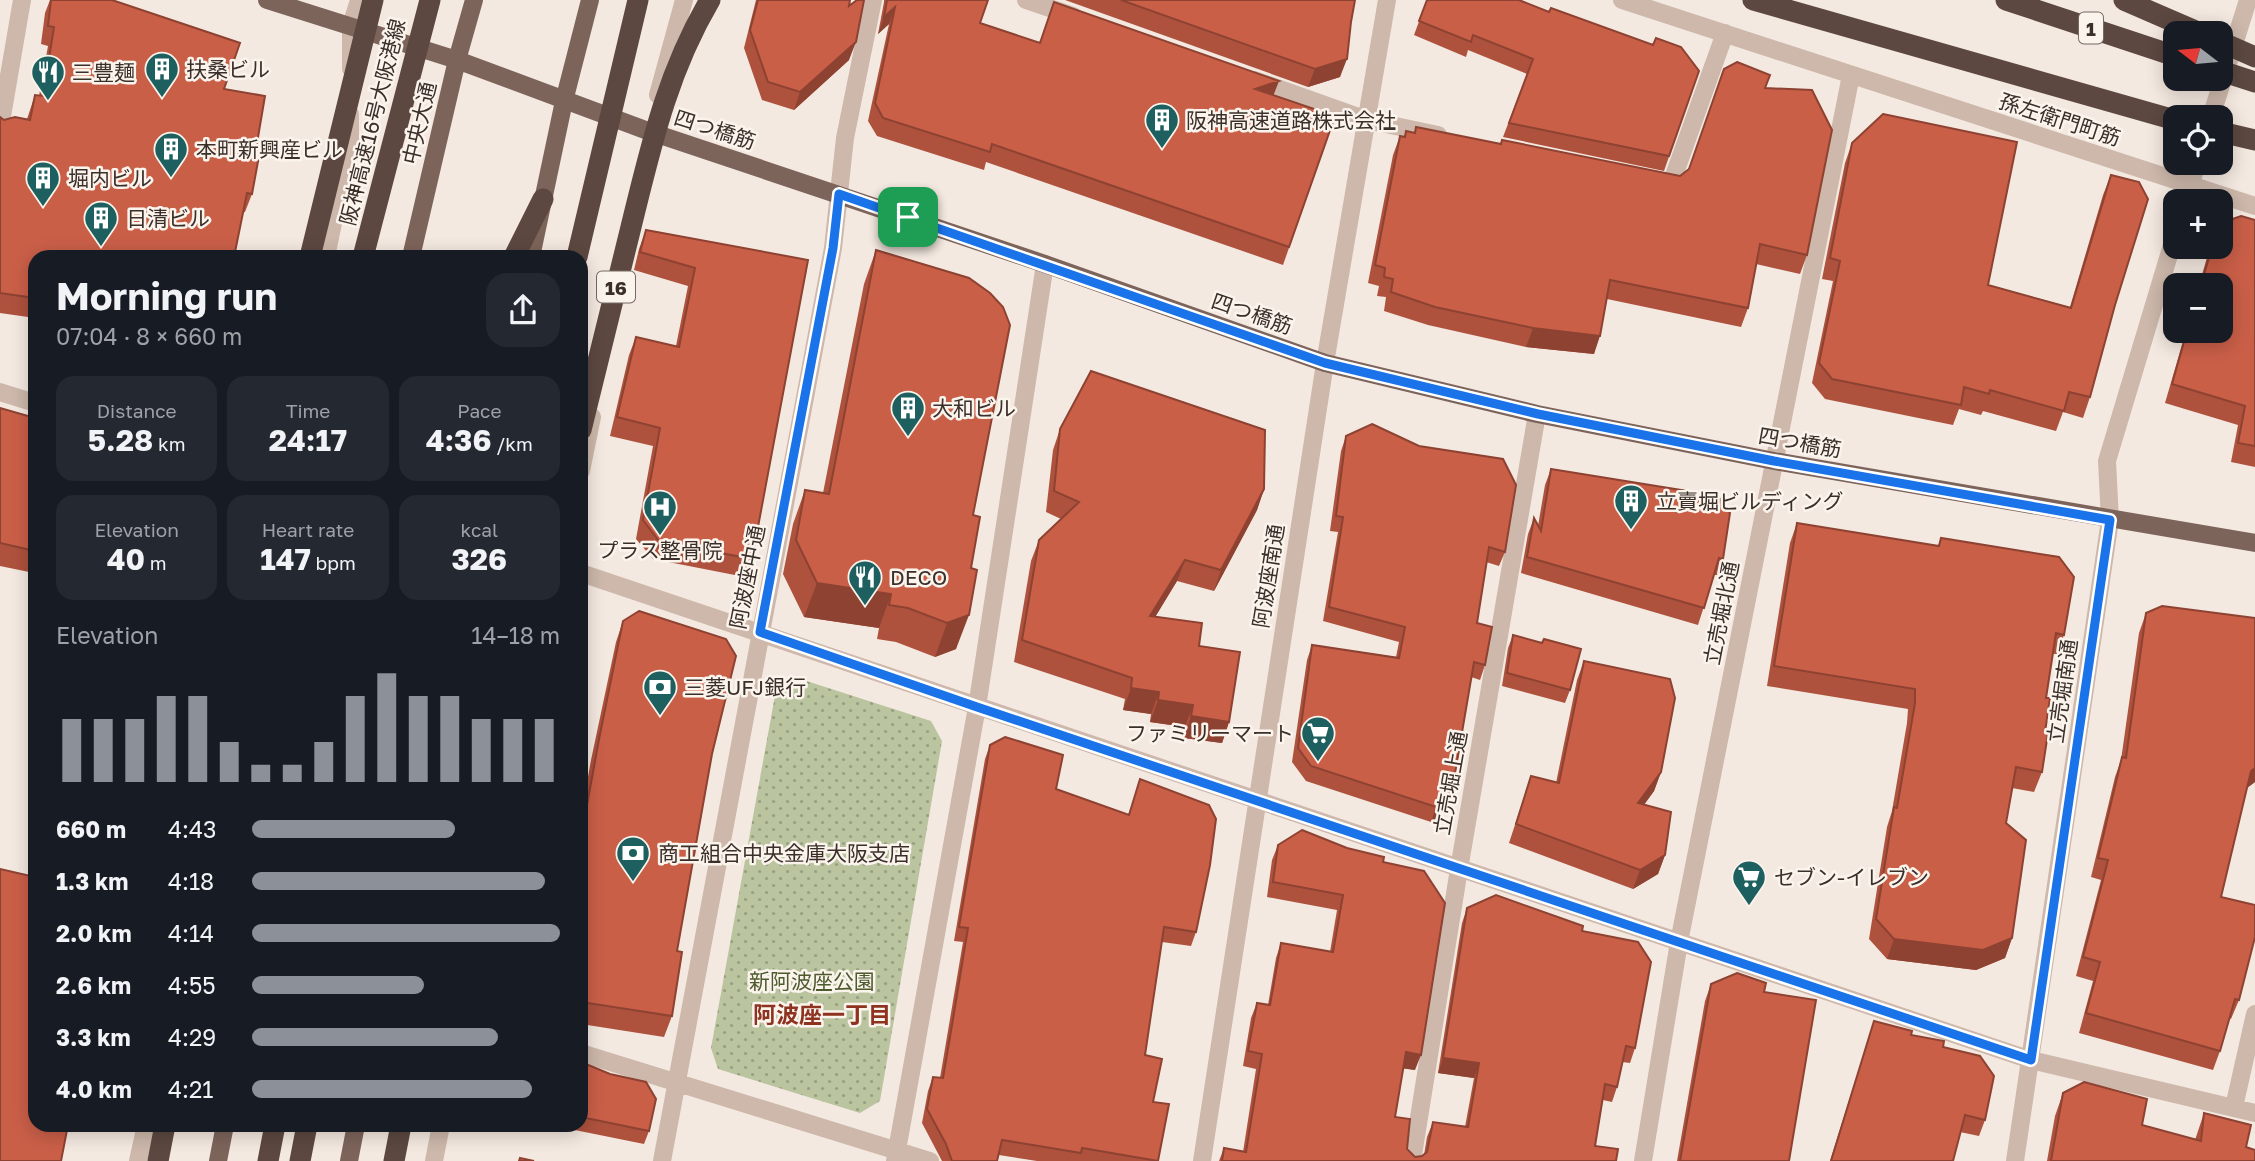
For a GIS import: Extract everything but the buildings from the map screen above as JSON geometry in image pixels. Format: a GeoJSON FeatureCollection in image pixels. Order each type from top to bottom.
{"type":"FeatureCollection","features":[{"type":"Feature","properties":{"kind":"highway"},"geometry":{"type":"LineString","coordinates":[[312,250],[373,0]]}},
{"type":"Feature","properties":{"kind":"highway","name":"阪神高速16号大阪港線"},"geometry":{"type":"LineString","coordinates":[[365,250],[430,0]]}},
{"type":"Feature","properties":{"kind":"highway","name":"16"},"geometry":{"type":"LineString","coordinates":[[579,250],[638,0]]}},
{"type":"Feature","properties":{"kind":"highway","name":"16"},"geometry":{"type":"LineString","coordinates":[[588,402],[670,82],[690,34],[710,0]]}},
{"type":"Feature","properties":{"kind":"highway"},"geometry":{"type":"LineString","coordinates":[[1753,0],[2163,117]]}},
{"type":"Feature","properties":{"kind":"highway","name":"1"},"geometry":{"type":"LineString","coordinates":[[2006,0],[2163,52]]}},
{"type":"Feature","properties":{"kind":"highway"},"geometry":{"type":"LineString","coordinates":[[2124,0],[2172,21]]}},
{"type":"Feature","properties":{"kind":"highway"},"geometry":{"type":"LineString","coordinates":[[2233,47],[2255,57]]}},
{"type":"Feature","properties":{"kind":"highway"},"geometry":{"type":"LineString","coordinates":[[2233,75],[2255,82]]}},
{"type":"Feature","properties":{"kind":"highway"},"geometry":{"type":"LineString","coordinates":[[2233,135],[2255,140]]}},
{"type":"Feature","properties":{"kind":"highway"},"geometry":{"type":"LineString","coordinates":[[518,250],[543,199]]}},
{"type":"Feature","properties":{"kind":"highway"},"geometry":{"type":"LineString","coordinates":[[158,1161],[163,1132]]}},
{"type":"Feature","properties":{"kind":"highway"},"geometry":{"type":"LineString","coordinates":[[268,1161],[274,1132]]}},
{"type":"Feature","properties":{"kind":"highway"},"geometry":{"type":"LineString","coordinates":[[300,1161],[306,1132]]}},
{"type":"Feature","properties":{"kind":"highway"},"geometry":{"type":"LineString","coordinates":[[394,1161],[400,1132]]}},
{"type":"Feature","properties":{"kind":"main road","name":"四つ橋筋"},"geometry":{"type":"LineString","coordinates":[[267,0],[457,60],[648,131],[1045,264],[1325,363],[1538,414],[1774,461],[2255,543]]}},
{"type":"Feature","properties":{"kind":"main road","name":"中央大通"},"geometry":{"type":"LineString","coordinates":[[413,250],[457,60],[474,0]]}},
{"type":"Feature","properties":{"kind":"main road"},"geometry":{"type":"LineString","coordinates":[[532,250],[564,101],[590,0]]}},
{"type":"Feature","properties":{"kind":"main road"},"geometry":{"type":"LineString","coordinates":[[218,1161],[224,1132]]}},
{"type":"Feature","properties":{"kind":"main road"},"geometry":{"type":"LineString","coordinates":[[349,1161],[355,1132]]}},
{"type":"Feature","properties":{"kind":"street"},"geometry":{"type":"LineString","coordinates":[[0,128],[22,0]]}},
{"type":"Feature","properties":{"kind":"street"},"geometry":{"type":"LineString","coordinates":[[327,250],[350,141],[351,26],[359,0]]}},
{"type":"Feature","properties":{"kind":"street"},"geometry":{"type":"LineString","coordinates":[[588,435],[648,131],[684,0]]}},
{"type":"Feature","properties":{"kind":"street","name":"阿波座中通"},"geometry":{"type":"LineString","coordinates":[[662,1161],[833,248],[845,138],[873,0]]}},
{"type":"Feature","properties":{"kind":"street"},"geometry":{"type":"LineString","coordinates":[[1027,0],[1092,23]]}},
{"type":"Feature","properties":{"kind":"street","name":"阿波座南通"},"geometry":{"type":"LineString","coordinates":[[1202,1161],[1325,363],[1387,0]]}},
{"type":"Feature","properties":{"kind":"street","name":"孫左衛門町筋"},"geometry":{"type":"LineString","coordinates":[[1622,0],[1851,75],[2177,189]]}},
{"type":"Feature","properties":{"kind":"street"},"geometry":{"type":"LineString","coordinates":[[2215,105],[2248,0]]}},
{"type":"Feature","properties":{"kind":"street"},"geometry":{"type":"LineString","coordinates":[[1644,179],[1671,184],[1725,33]]}},
{"type":"Feature","properties":{"kind":"street"},"geometry":{"type":"LineString","coordinates":[[1236,74],[1367,120],[1459,139]]}},
{"type":"Feature","properties":{"kind":"street","name":"立売堀北通"},"geometry":{"type":"LineString","coordinates":[[1643,1161],[1679,942],[1851,75]]}},
{"type":"Feature","properties":{"kind":"street","name":"孫左衛門町筋"},"geometry":{"type":"LineString","coordinates":[[2233,202],[2255,206]]}},
{"type":"Feature","properties":{"kind":"street","name":"立売堀南通"},"geometry":{"type":"LineString","coordinates":[[2015,1161],[2110,520],[2107,461],[2168,259]]}},
{"type":"Feature","properties":{"kind":"street"},"geometry":{"type":"LineString","coordinates":[[896,1156],[977,707],[1045,264]]}},
{"type":"Feature","properties":{"kind":"street"},"geometry":{"type":"LineString","coordinates":[[0,392],[28,401]]}},
{"type":"Feature","properties":{"kind":"street","name":"立売堀上通"},"geometry":{"type":"LineString","coordinates":[[1412,1161],[1459,869],[1538,414]]}},
{"type":"Feature","properties":{"kind":"street"},"geometry":{"type":"LineString","coordinates":[[588,575],[2031,1060],[2255,1113]]}},
{"type":"Feature","properties":{"kind":"street"},"geometry":{"type":"LineString","coordinates":[[2234,1107],[2255,1014]]}},
{"type":"Feature","properties":{"kind":"street"},"geometry":{"type":"LineString","coordinates":[[588,1055],[896,1156],[930,1161]]}},
{"type":"Feature","properties":{"kind":"street"},"geometry":{"type":"LineString","coordinates":[[138,1161],[144,1132]]}},
{"type":"Feature","properties":{"kind":"street"},"geometry":{"type":"LineString","coordinates":[[434,1161],[440,1132]]}},
{"type":"Feature","properties":{"kind":"green space","name":"新阿波座公園"},"geometry":{"type":"Polygon","coordinates":[[[794,677],[931,721],[942,741],[880,1101],[860,1113],[718,1069],[711,1048],[776,690],[794,677]]]}},
{"type":"Feature","properties":{"kind":"place","name":"扶桑ビル"},"geometry":{"type":"Point","coordinates":[162,99]}},
{"type":"Feature","properties":{"kind":"place","name":"三豊麺"},"geometry":{"type":"Point","coordinates":[48,102]}},
{"type":"Feature","properties":{"kind":"place","name":"阪神高速道路株式会社"},"geometry":{"type":"Point","coordinates":[1162,150]}},
{"type":"Feature","properties":{"kind":"place","name":"本町新興産ビル"},"geometry":{"type":"Point","coordinates":[171,179]}},
{"type":"Feature","properties":{"kind":"place","name":"堀内ビル"},"geometry":{"type":"Point","coordinates":[43,208]}},
{"type":"Feature","properties":{"kind":"place","name":"日清ビル"},"geometry":{"type":"Point","coordinates":[101,248]}},
{"type":"Feature","properties":{"kind":"place","name":"大和ビル"},"geometry":{"type":"Point","coordinates":[908,438]}},
{"type":"Feature","properties":{"kind":"place","name":"立賣堀ビルディング"},"geometry":{"type":"Point","coordinates":[1631,531]}},
{"type":"Feature","properties":{"kind":"place","name":"プラス整骨院"},"geometry":{"type":"Point","coordinates":[660,537]}},
{"type":"Feature","properties":{"kind":"place","name":"DECO"},"geometry":{"type":"Point","coordinates":[865,607]}},
{"type":"Feature","properties":{"kind":"place","name":"三菱UFJ銀行"},"geometry":{"type":"Point","coordinates":[660,717]}},
{"type":"Feature","properties":{"kind":"place","name":"ファミリーマート"},"geometry":{"type":"Point","coordinates":[1318,763]}},
{"type":"Feature","properties":{"kind":"place","name":"商工組合中央金庫大阪支店"},"geometry":{"type":"Point","coordinates":[633,883]}},
{"type":"Feature","properties":{"kind":"place","name":"セブン-イレブン"},"geometry":{"type":"Point","coordinates":[1749,907]}},
{"type":"Feature","properties":{"kind":"district","name":"阿波座一丁目"},"geometry":{"type":"Point","coordinates":[822,1014]}},
{"type":"Feature","properties":{"kind":"route"},"geometry":{"type":"LineString","coordinates":[[839,194],[908,217],[1325,363],[1538,414],[1774,461],[2110,520],[2031,1060],[760,632],[833,248],[839,194]]}}]}
